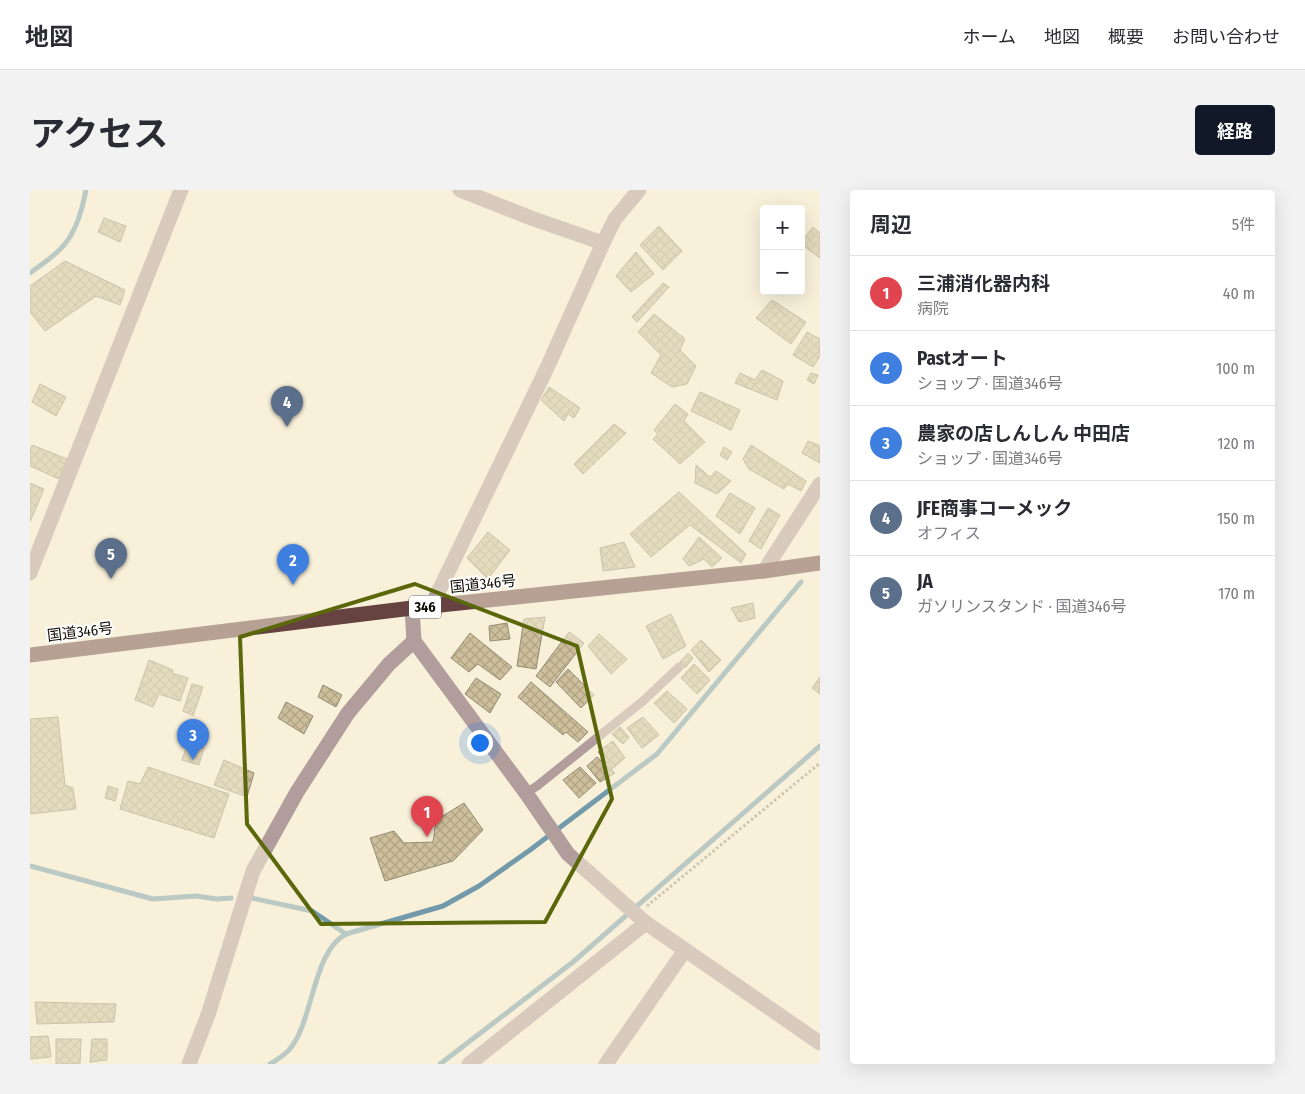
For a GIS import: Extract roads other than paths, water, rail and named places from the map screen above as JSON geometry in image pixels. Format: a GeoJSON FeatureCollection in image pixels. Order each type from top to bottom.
{"type":"FeatureCollection","features":[{"type":"Feature","properties":{"kind":"highway","name":"国道346号"},"geometry":{"type":"LineString","coordinates":[[30,655],[412,608],[764,571],[820,563]]}},
{"type":"Feature","properties":{"kind":"street"},"geometry":{"type":"LineString","coordinates":[[30,573],[181,190]]}},
{"type":"Feature","properties":{"kind":"street"},"geometry":{"type":"LineString","coordinates":[[460,190],[531,218],[603,243]]}},
{"type":"Feature","properties":{"kind":"street"},"geometry":{"type":"LineString","coordinates":[[431,607],[546,370],[603,243],[615,219],[639,190]]}},
{"type":"Feature","properties":{"kind":"street"},"geometry":{"type":"LineString","coordinates":[[764,571],[820,484]]}},
{"type":"Feature","properties":{"kind":"street"},"geometry":{"type":"LineString","coordinates":[[412,608],[414,641],[526,793],[568,854],[640,919],[820,1043]]}},
{"type":"Feature","properties":{"kind":"street"},"geometry":{"type":"LineString","coordinates":[[189,1064],[208,1015],[252,871],[297,792],[348,713],[389,664],[414,641]]}},
{"type":"Feature","properties":{"kind":"street"},"geometry":{"type":"LineString","coordinates":[[469,1064],[640,919]]}},
{"type":"Feature","properties":{"kind":"street"},"geometry":{"type":"LineString","coordinates":[[606,1064],[685,950]]}},
{"type":"Feature","properties":{"kind":"lane"},"geometry":{"type":"LineString","coordinates":[[526,793],[643,701],[679,668]]}},
{"type":"Feature","properties":{"kind":"waterway"},"geometry":{"type":"LineString","coordinates":[[30,273],[57,253],[68,240],[78,219],[86,190]]}},
{"type":"Feature","properties":{"kind":"waterway"},"geometry":{"type":"LineString","coordinates":[[270,1064],[289,1050],[297,1037],[304,1022],[326,956],[335,943],[346,934],[443,906],[479,886],[657,754],[801,582]]}},
{"type":"Feature","properties":{"kind":"waterway"},"geometry":{"type":"LineString","coordinates":[[440,1064],[573,962],[820,746]]}},
{"type":"Feature","properties":{"kind":"waterway"},"geometry":{"type":"LineString","coordinates":[[30,866],[153,899],[196,896],[217,899],[231,898]]}},
{"type":"Feature","properties":{"kind":"waterway"},"geometry":{"type":"LineString","coordinates":[[252,898],[312,911],[346,934]]}},
{"type":"Feature","properties":{"kind":"place","name":"JFE商事コーメック"},"geometry":{"type":"Point","coordinates":[287,427]}},
{"type":"Feature","properties":{"kind":"place","name":"JA"},"geometry":{"type":"Point","coordinates":[111,579]}},
{"type":"Feature","properties":{"kind":"place","name":"Pastオート"},"geometry":{"type":"Point","coordinates":[293,585]}},
{"type":"Feature","properties":{"kind":"place","name":"農家の店しんしん 中田店"},"geometry":{"type":"Point","coordinates":[193,760]}},
{"type":"Feature","properties":{"kind":"place","name":"三浦消化器内科"},"geometry":{"type":"Point","coordinates":[427,837]}}]}
